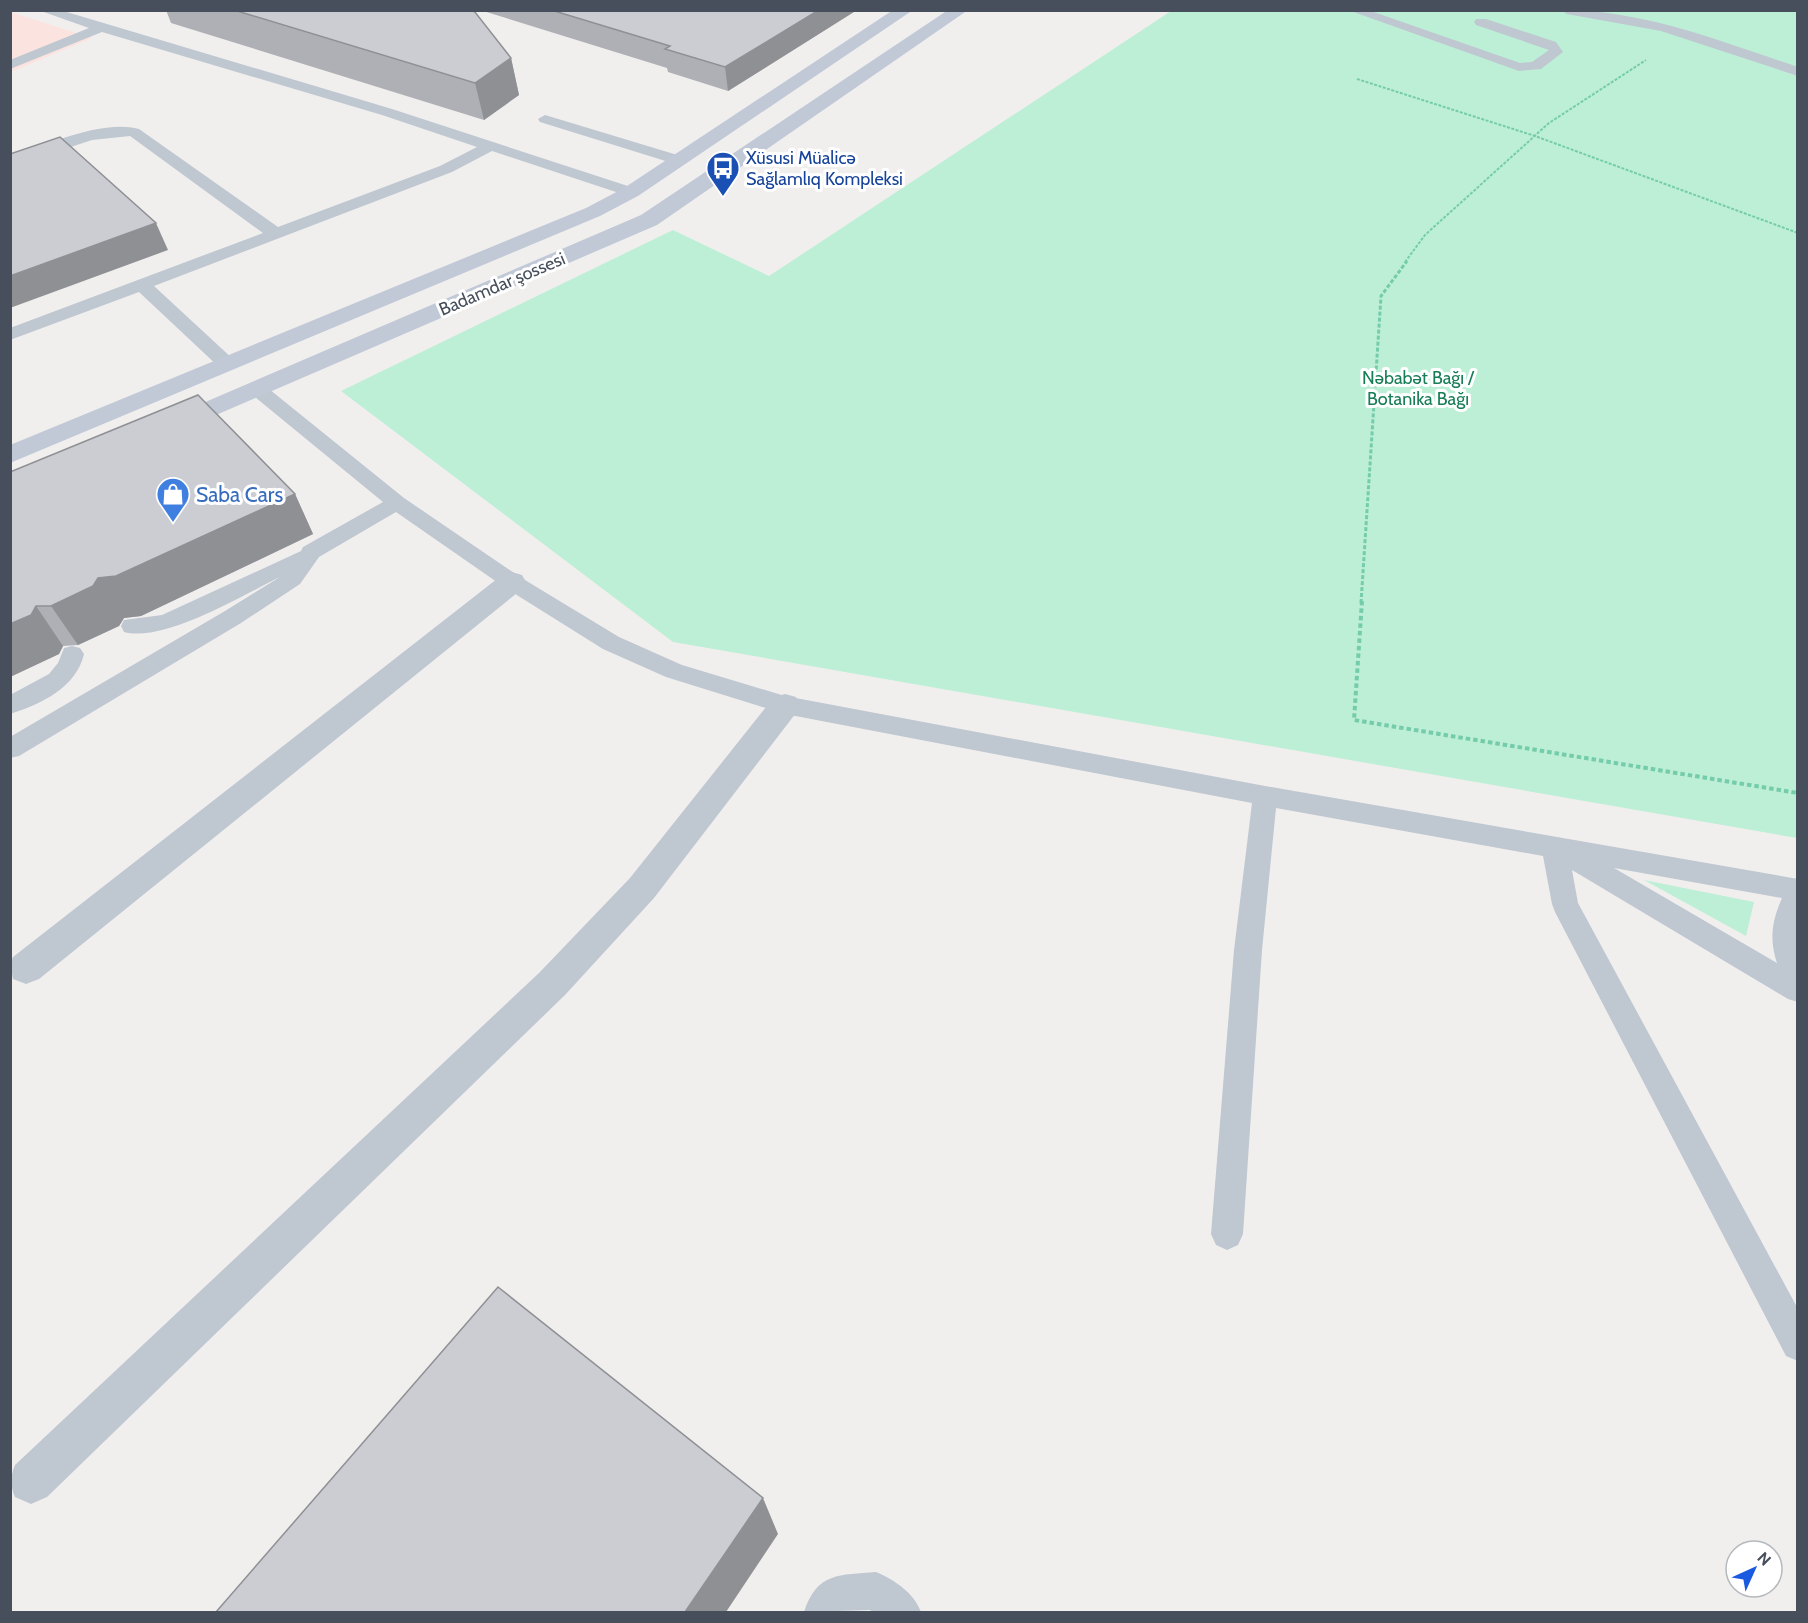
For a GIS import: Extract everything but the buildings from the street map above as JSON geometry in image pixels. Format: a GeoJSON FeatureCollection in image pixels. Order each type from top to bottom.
{"type":"FeatureCollection","features":[{"type":"Feature","properties":{"kind":"main road","name":"Badamdar şossesi"},"geometry":{"type":"LineString","coordinates":[[10,455],[593,212],[631,192],[905,10]]}},
{"type":"Feature","properties":{"kind":"main road","name":"Badamdar şossesi"},"geometry":{"type":"LineString","coordinates":[[150,435],[629,229],[672,206],[960,10]]}},
{"type":"Feature","properties":{"kind":"main road"},"geometry":{"type":"LineString","coordinates":[[631,192],[672,206]]}},
{"type":"Feature","properties":{"kind":"main road"},"geometry":{"type":"LineString","coordinates":[[227,364],[257,389]]}},
{"type":"Feature","properties":{"kind":"street"},"geometry":{"type":"LineString","coordinates":[[26,968],[512,582]]}},
{"type":"Feature","properties":{"kind":"street"},"geometry":{"type":"LineString","coordinates":[[31,1481],[552,984],[642,888],[785,705]]}},
{"type":"Feature","properties":{"kind":"lane"},"geometry":{"type":"LineString","coordinates":[[44,10],[387,112],[631,192]]}},
{"type":"Feature","properties":{"kind":"lane"},"geometry":{"type":"LineString","coordinates":[[1354,10],[1372,13],[1519,67],[1536,66],[1556,52],[1551,45],[1472,27]]}},
{"type":"Feature","properties":{"kind":"lane"},"geometry":{"type":"LineString","coordinates":[[1447,42],[1497,10]]}},
{"type":"Feature","properties":{"kind":"lane"},"geometry":{"type":"LineString","coordinates":[[1567,10],[1633,20],[1666,28],[1797,72]]}},
{"type":"Feature","properties":{"kind":"lane"},"geometry":{"type":"LineString","coordinates":[[10,65],[102,27]]}},
{"type":"Feature","properties":{"kind":"lane"},"geometry":{"type":"LineString","coordinates":[[545,119],[678,160]]}},
{"type":"Feature","properties":{"kind":"lane"},"geometry":{"type":"LineString","coordinates":[[10,162],[105,133],[121,130],[134,132],[276,234]]}},
{"type":"Feature","properties":{"kind":"lane"},"geometry":{"type":"LineString","coordinates":[[10,335],[446,170],[490,146]]}},
{"type":"Feature","properties":{"kind":"lane"},"geometry":{"type":"LineString","coordinates":[[143,286],[227,364]]}},
{"type":"Feature","properties":{"kind":"lane"},"geometry":{"type":"LineString","coordinates":[[257,389],[397,502],[512,582],[611,643],[674,671],[785,705],[1265,796],[1797,891],[1785,920],[1784,940],[1797,988]]}},
{"type":"Feature","properties":{"kind":"lane"},"geometry":{"type":"LineString","coordinates":[[132,626],[166,622],[311,552],[397,502]]}},
{"type":"Feature","properties":{"kind":"lane"},"geometry":{"type":"LineString","coordinates":[[10,748],[233,617],[292,579],[311,552]]}},
{"type":"Feature","properties":{"kind":"lane"},"geometry":{"type":"LineString","coordinates":[[10,705],[63,677],[72,661],[72,654]]}},
{"type":"Feature","properties":{"kind":"lane"},"geometry":{"type":"LineString","coordinates":[[1227,1234],[1248,950],[1265,796]]}},
{"type":"Feature","properties":{"kind":"lane"},"geometry":{"type":"LineString","coordinates":[[1555,847],[1797,988]]}},
{"type":"Feature","properties":{"kind":"lane"},"geometry":{"type":"LineString","coordinates":[[1555,847],[1565,904],[1797,1344]]}},
{"type":"Feature","properties":{"kind":"lane"},"geometry":{"type":"LineString","coordinates":[[824,1612],[836,1594],[876,1591],[902,1612]]}},
{"type":"Feature","properties":{"kind":"path"},"geometry":{"type":"LineString","coordinates":[[1647,60],[1549,123],[1425,235],[1382,296],[1354,720],[1797,793]]}},
{"type":"Feature","properties":{"kind":"path"},"geometry":{"type":"LineString","coordinates":[[1357,79],[1535,136],[1797,232]]}},
{"type":"Feature","properties":{"kind":"shaded area"},"geometry":{"type":"Polygon","coordinates":[[[11,12],[92,38],[11,72],[11,12]]]}},
{"type":"Feature","properties":{"kind":"green space","name":"Nəbabət Bağı / Botanika Bağı"},"geometry":{"type":"Polygon","coordinates":[[[1171,11],[1797,11],[1797,838],[673,642],[341,391],[673,230],[769,276],[1171,11]]]}},
{"type":"Feature","properties":{"kind":"green space"},"geometry":{"type":"Polygon","coordinates":[[[1644,880],[1754,902],[1746,936],[1644,880]]]}},
{"type":"Feature","properties":{"kind":"place","name":"Xüsusi Müalicə Sağlamlıq Kompleksi"},"geometry":{"type":"Point","coordinates":[723,197]}},
{"type":"Feature","properties":{"kind":"place","name":"Saba Cars"},"geometry":{"type":"Point","coordinates":[173,523]}}]}
